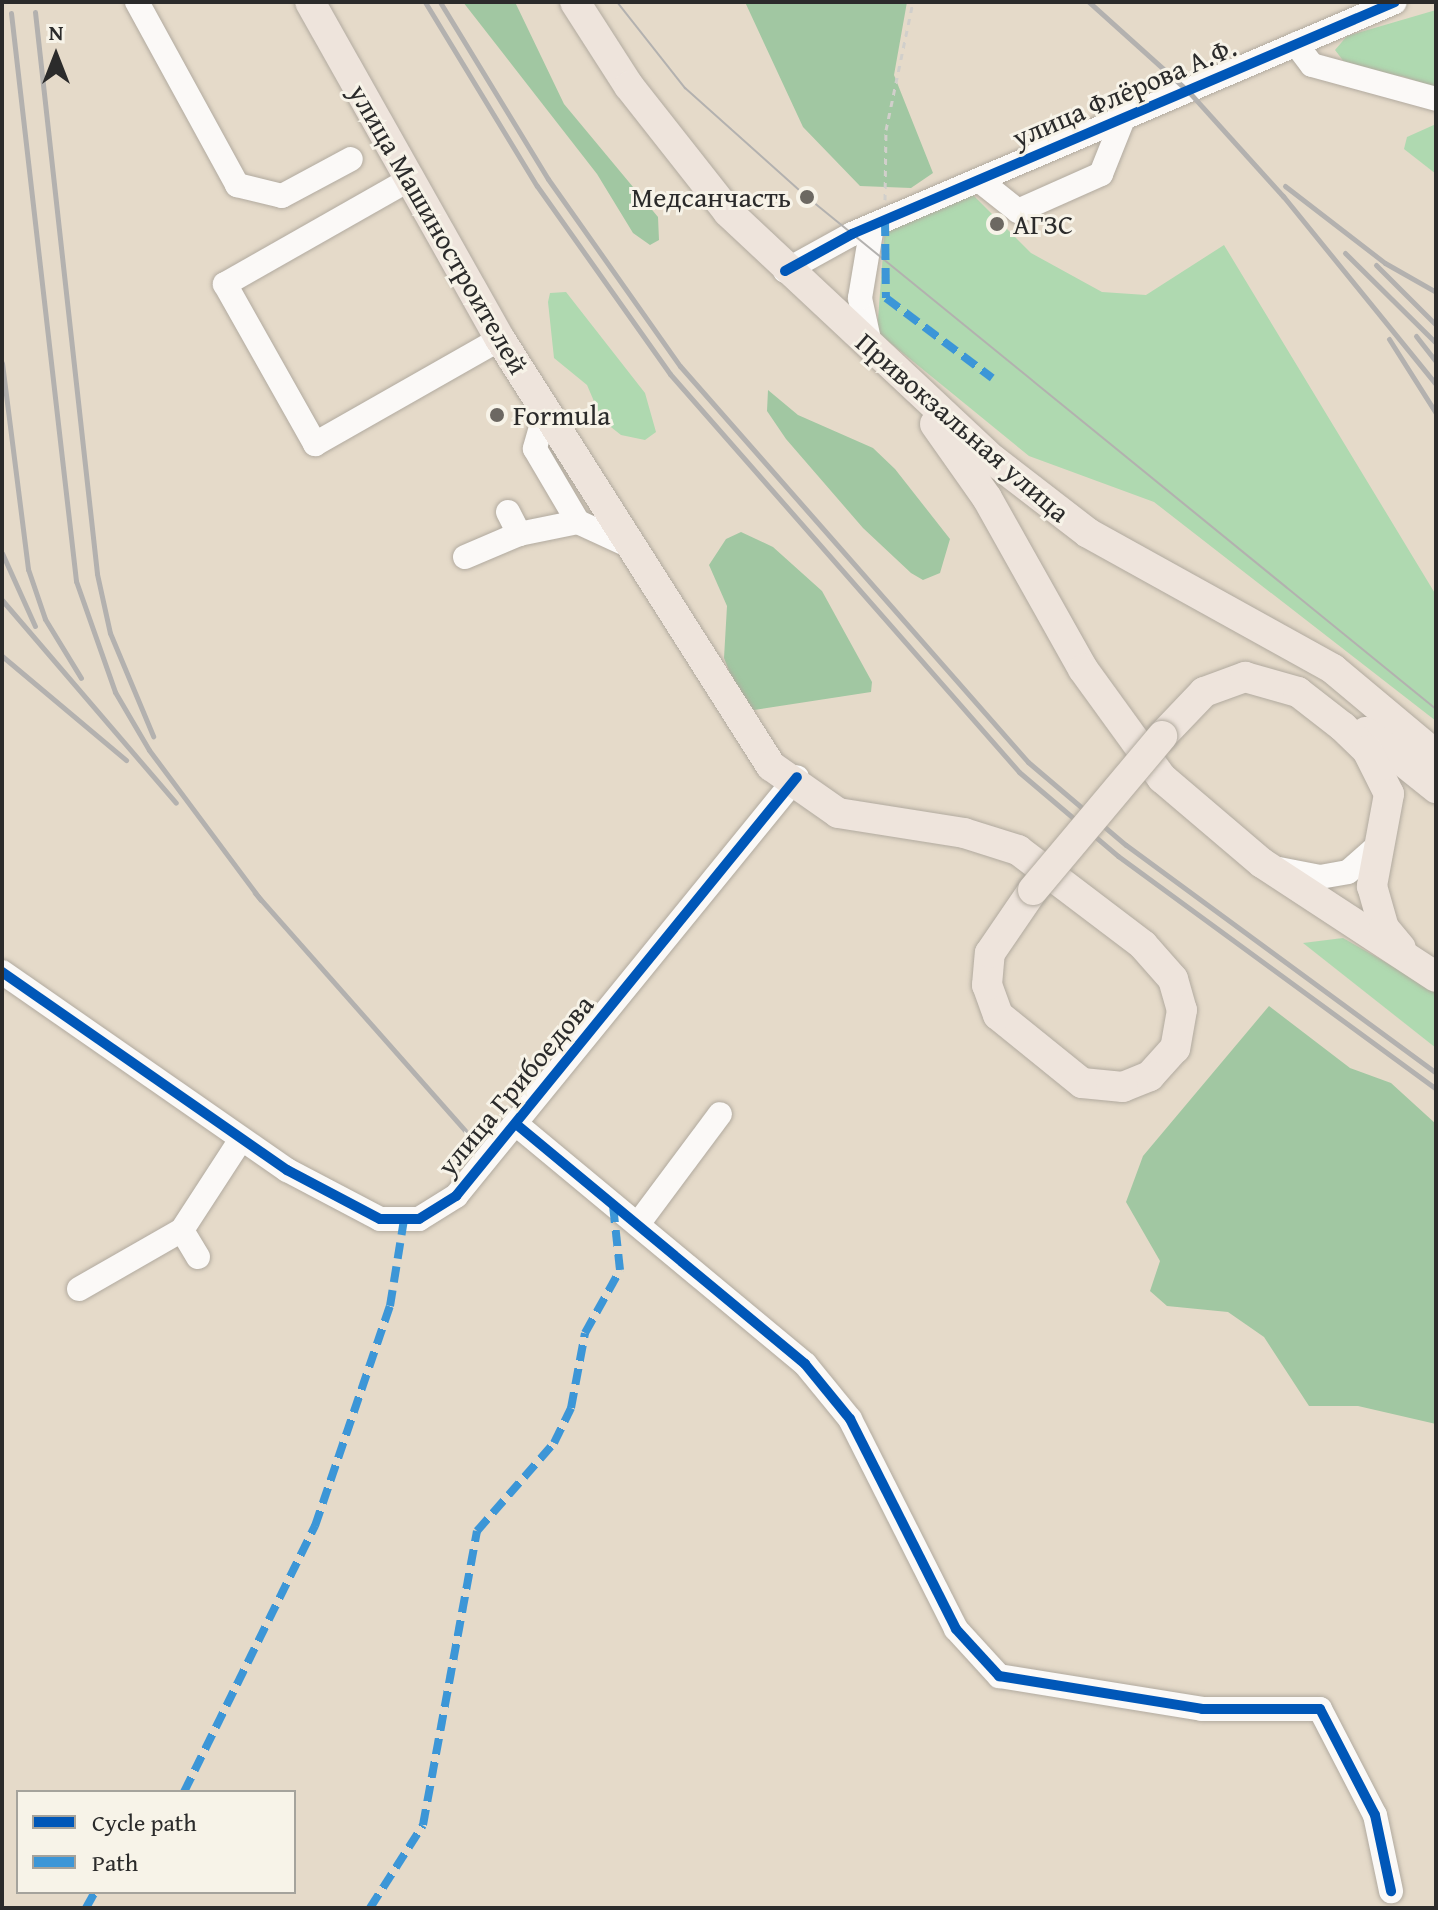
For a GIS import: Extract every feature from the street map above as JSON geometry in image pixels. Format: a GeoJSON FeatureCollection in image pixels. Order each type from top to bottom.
{"type":"FeatureCollection","features":[{"type":"Feature","properties":{"kind":"main road","name":"улица Машиностроителей"},"geometry":{"type":"LineString","coordinates":[[310,2],[545,413],[754,735],[794,781],[863,810],[966,823],[1022,841],[1150,938],[1182,975],[1192,1010],[1185,1052],[1155,1084],[1125,1097],[1079,1093],[1030,1061],[989,1020],[977,986],[980,950],[1029,886],[1158,732]]}},
{"type":"Feature","properties":{"kind":"main road","name":"Привокзальная улица"},"geometry":{"type":"LineString","coordinates":[[575,2],[685,160],[785,271],[1058,514],[1301,649],[1436,755]]}},
{"type":"Feature","properties":{"kind":"main road"},"geometry":{"type":"LineString","coordinates":[[830,312],[950,441],[1083,669],[1162,778],[1262,863],[1435,976]]}},
{"type":"Feature","properties":{"kind":"main road"},"geometry":{"type":"LineString","coordinates":[[1158,732],[1210,677],[1267,669],[1304,684],[1436,788]]}},
{"type":"Feature","properties":{"kind":"main road"},"geometry":{"type":"LineString","coordinates":[[1158,732],[1197,697],[1226,681],[1255,677],[1298,692],[1367,750],[1383,776],[1390,817],[1382,842],[1374,908],[1397,944],[1435,976]]}},
{"type":"Feature","properties":{"kind":"street"},"geometry":{"type":"LineString","coordinates":[[137,2],[237,185],[282,196],[351,159]]}},
{"type":"Feature","properties":{"kind":"street","name":"улица Флёрова А.Ф."},"geometry":{"type":"LineString","coordinates":[[785,271],[879,223],[1395,2]]}},
{"type":"Feature","properties":{"kind":"street"},"geometry":{"type":"LineString","coordinates":[[1296,44],[1312,65],[1436,99]]}},
{"type":"Feature","properties":{"kind":"street"},"geometry":{"type":"LineString","coordinates":[[979,180],[1018,211],[1101,174],[1123,119]]}},
{"type":"Feature","properties":{"kind":"street"},"geometry":{"type":"LineString","coordinates":[[410,179],[225,284],[315,444],[500,339]]}},
{"type":"Feature","properties":{"kind":"street"},"geometry":{"type":"LineString","coordinates":[[870,344],[860,298],[879,223]]}},
{"type":"Feature","properties":{"kind":"street"},"geometry":{"type":"LineString","coordinates":[[545,413],[535,449],[578,522],[628,545]]}},
{"type":"Feature","properties":{"kind":"street"},"geometry":{"type":"LineString","coordinates":[[508,512],[519,534]]}},
{"type":"Feature","properties":{"kind":"street"},"geometry":{"type":"LineString","coordinates":[[465,557],[519,534],[578,522]]}},
{"type":"Feature","properties":{"kind":"street","name":"улица Грибоедова"},"geometry":{"type":"LineString","coordinates":[[2,972],[241,1139],[380,1219],[419,1219],[456,1196],[794,781]]}},
{"type":"Feature","properties":{"kind":"street"},"geometry":{"type":"LineString","coordinates":[[1262,863],[1335,875],[1364,862],[1382,842]]}},
{"type":"Feature","properties":{"kind":"street"},"geometry":{"type":"LineString","coordinates":[[638,1224],[720,1114]]}},
{"type":"Feature","properties":{"kind":"street"},"geometry":{"type":"LineString","coordinates":[[516,1124],[805,1364],[850,1419],[956,1629],[999,1676],[1202,1709],[1320,1709],[1375,1815],[1391,1891]]}},
{"type":"Feature","properties":{"kind":"street"},"geometry":{"type":"LineString","coordinates":[[79,1289],[182,1230],[241,1139]]}},
{"type":"Feature","properties":{"kind":"street"},"geometry":{"type":"LineString","coordinates":[[182,1230],[198,1257]]}},
{"type":"Feature","properties":{"kind":"path"},"geometry":{"type":"LineString","coordinates":[[879,223],[886,130],[913,2]]}},
{"type":"Feature","properties":{"kind":"green space"},"geometry":{"type":"Polygon","coordinates":[[[463,2],[515,2],[564,104],[658,217],[659,240],[650,245],[633,233],[597,174],[463,2]]]}},
{"type":"Feature","properties":{"kind":"green space"},"geometry":{"type":"Polygon","coordinates":[[[745,2],[907,2],[894,75],[933,173],[911,188],[860,186],[803,127],[745,2]]]}},
{"type":"Feature","properties":{"kind":"green space"},"geometry":{"type":"Polygon","coordinates":[[[1436,10],[1436,88],[1402,76],[1367,75],[1348,67],[1335,50],[1347,36],[1436,10]]]}},
{"type":"Feature","properties":{"kind":"green space"},"geometry":{"type":"Polygon","coordinates":[[[1436,124],[1436,174],[1404,149],[1407,137],[1436,124]]]}},
{"type":"Feature","properties":{"kind":"green space"},"geometry":{"type":"Polygon","coordinates":[[[971,193],[1031,253],[1102,292],[1146,295],[1224,245],[1436,595],[1436,721],[1154,502],[1029,456],[877,332],[885,228],[971,193]]]}},
{"type":"Feature","properties":{"kind":"green space"},"geometry":{"type":"Polygon","coordinates":[[[566,292],[645,393],[656,432],[645,440],[621,435],[602,420],[587,385],[554,358],[548,302],[550,293],[566,292]]]}},
{"type":"Feature","properties":{"kind":"green space"},"geometry":{"type":"Polygon","coordinates":[[[768,390],[798,415],[873,448],[895,469],[950,539],[940,573],[923,580],[911,573],[863,528],[786,439],[767,411],[768,390]]]}},
{"type":"Feature","properties":{"kind":"green space"},"geometry":{"type":"Polygon","coordinates":[[[741,532],[773,547],[822,591],[872,682],[871,692],[754,710],[742,704],[724,658],[727,606],[709,565],[726,539],[741,532]]]}},
{"type":"Feature","properties":{"kind":"green space"},"geometry":{"type":"Polygon","coordinates":[[[1343,938],[1436,991],[1436,1048],[1303,943],[1343,938]]]}},
{"type":"Feature","properties":{"kind":"green space"},"geometry":{"type":"Polygon","coordinates":[[[1269,1006],[1350,1068],[1391,1083],[1436,1124],[1436,1424],[1358,1406],[1309,1406],[1264,1337],[1228,1312],[1167,1306],[1150,1291],[1160,1261],[1126,1202],[1143,1156],[1269,1006]]]}},
{"type":"Feature","properties":{"kind":"tram line"},"geometry":{"type":"LineString","coordinates":[[617,2],[685,88],[807,197],[1436,709]]}},
{"type":"Feature","properties":{"kind":"railway"},"geometry":{"type":"LineString","coordinates":[[425,2],[537,186],[670,374],[1019,772],[1118,856],[1436,1089]]}},
{"type":"Feature","properties":{"kind":"railway"},"geometry":{"type":"LineString","coordinates":[[440,2],[548,179],[680,366],[1028,762],[1126,845],[1436,1073]]}},
{"type":"Feature","properties":{"kind":"railway"},"geometry":{"type":"LineString","coordinates":[[1089,2],[1188,91],[1283,196],[1436,384]]}},
{"type":"Feature","properties":{"kind":"railway"},"geometry":{"type":"LineString","coordinates":[[35,12],[97,574],[110,633],[153,736]]}},
{"type":"Feature","properties":{"kind":"railway"},"geometry":{"type":"LineString","coordinates":[[11,13],[76,581],[115,692],[149,750],[261,900]]}},
{"type":"Feature","properties":{"kind":"railway"},"geometry":{"type":"LineString","coordinates":[[1285,186],[1385,263],[1436,292]]}},
{"type":"Feature","properties":{"kind":"railway"},"geometry":{"type":"LineString","coordinates":[[1345,253],[1436,343]]}},
{"type":"Feature","properties":{"kind":"railway"},"geometry":{"type":"LineString","coordinates":[[1376,265],[1436,325]]}},
{"type":"Feature","properties":{"kind":"railway"},"geometry":{"type":"LineString","coordinates":[[1416,336],[1436,362]]}},
{"type":"Feature","properties":{"kind":"railway"},"geometry":{"type":"LineString","coordinates":[[1389,339],[1436,413]]}},
{"type":"Feature","properties":{"kind":"railway"},"geometry":{"type":"LineString","coordinates":[[2,363],[28,569],[45,619],[81,678]]}},
{"type":"Feature","properties":{"kind":"railway"},"geometry":{"type":"LineString","coordinates":[[2,553],[35,626]]}},
{"type":"Feature","properties":{"kind":"railway"},"geometry":{"type":"LineString","coordinates":[[2,600],[176,803]]}},
{"type":"Feature","properties":{"kind":"railway"},"geometry":{"type":"LineString","coordinates":[[2,656],[126,760]]}},
{"type":"Feature","properties":{"kind":"railway"},"geometry":{"type":"LineString","coordinates":[[255,893],[465,1130]]}},
{"type":"Feature","properties":{"kind":"marked path"},"geometry":{"type":"LineString","coordinates":[[885,220],[886,298],[992,378]]}},
{"type":"Feature","properties":{"kind":"marked path"},"geometry":{"type":"LineString","coordinates":[[370,1908],[423,1825],[477,1531],[554,1443],[571,1408],[585,1333],[620,1270],[613,1206]]}},
{"type":"Feature","properties":{"kind":"marked path"},"geometry":{"type":"LineString","coordinates":[[185,1790],[315,1526],[390,1306],[404,1220]]}},
{"type":"Feature","properties":{"kind":"marked path"},"geometry":{"type":"LineString","coordinates":[[86,1908],[94,1894]]}},
{"type":"Feature","properties":{"kind":"cycle path"},"geometry":{"type":"LineString","coordinates":[[785,271],[852,234],[1395,2]]}},
{"type":"Feature","properties":{"kind":"cycle path"},"geometry":{"type":"LineString","coordinates":[[2,972],[287,1170],[380,1219],[419,1219],[456,1196],[797,777]]}},
{"type":"Feature","properties":{"kind":"cycle path"},"geometry":{"type":"LineString","coordinates":[[516,1124],[805,1364],[850,1419],[956,1629],[999,1676],[1202,1709],[1320,1709],[1375,1815],[1391,1891]]}},
{"type":"Feature","properties":{"kind":"place","name":"Медсанчасть"},"geometry":{"type":"Point","coordinates":[807,197]}},
{"type":"Feature","properties":{"kind":"place","name":"АГЗС"},"geometry":{"type":"Point","coordinates":[997,224]}},
{"type":"Feature","properties":{"kind":"place","name":"Formula"},"geometry":{"type":"Point","coordinates":[497,415]}}]}
